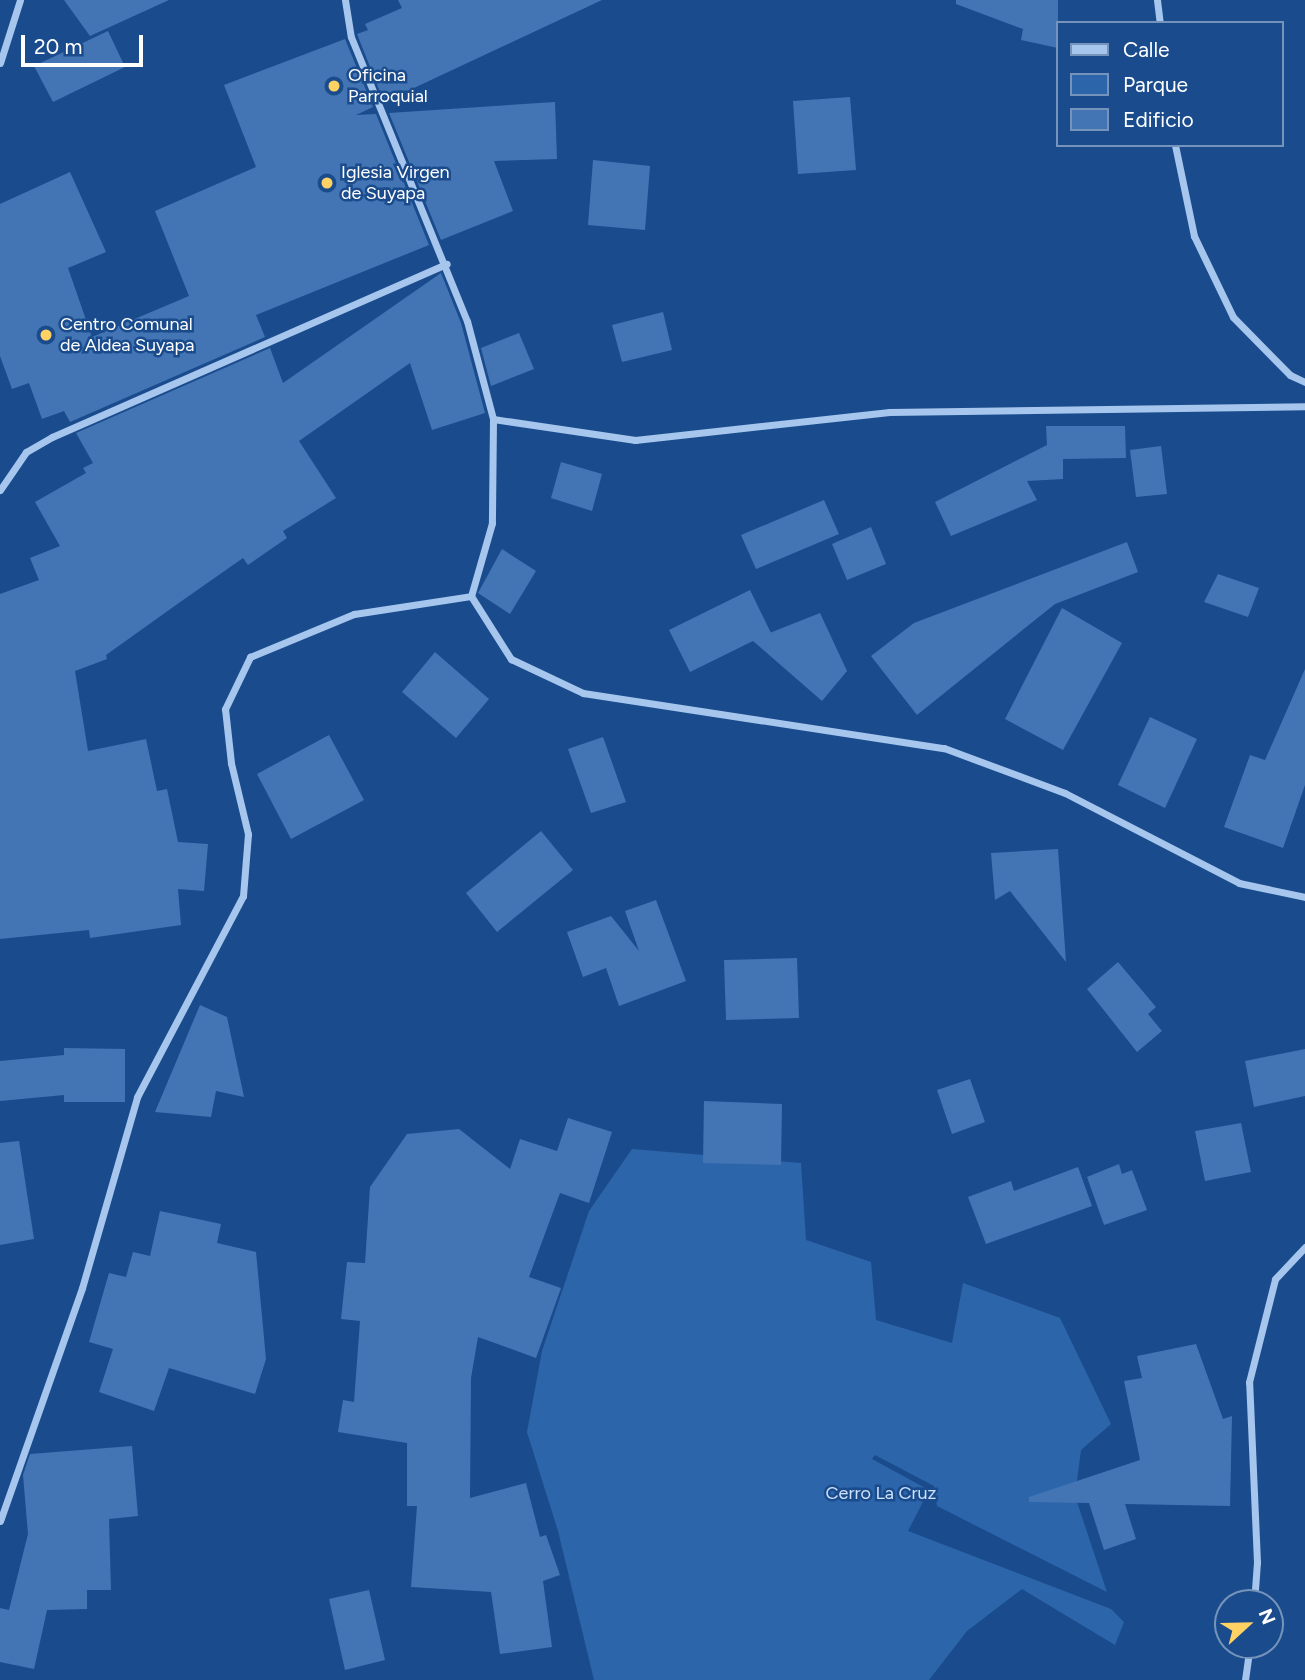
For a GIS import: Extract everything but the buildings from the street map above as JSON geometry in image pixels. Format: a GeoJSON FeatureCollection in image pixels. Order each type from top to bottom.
{"type":"FeatureCollection","features":[{"type":"Feature","properties":{"kind":"street"},"geometry":{"type":"LineString","coordinates":[[0,63],[20,0]]}},
{"type":"Feature","properties":{"kind":"street"},"geometry":{"type":"LineString","coordinates":[[345,0],[351,37],[447,264],[467,321],[493,419],[492,523],[471,596],[511,659],[583,693],[944,748],[1065,793],[1239,883],[1305,897]]}},
{"type":"Feature","properties":{"kind":"street"},"geometry":{"type":"LineString","coordinates":[[1157,0],[1160,21]]}},
{"type":"Feature","properties":{"kind":"street"},"geometry":{"type":"LineString","coordinates":[[1175,147],[1194,236],[1233,317],[1290,375],[1305,382]]}},
{"type":"Feature","properties":{"kind":"street"},"geometry":{"type":"LineString","coordinates":[[0,491],[26,452],[52,437],[447,264]]}},
{"type":"Feature","properties":{"kind":"street"},"geometry":{"type":"LineString","coordinates":[[493,419],[635,440],[889,412],[1305,405]]}},
{"type":"Feature","properties":{"kind":"street"},"geometry":{"type":"LineString","coordinates":[[0,1521],[82,1288],[137,1097],[243,896],[248,834],[231,763],[225,709],[250,657],[354,614],[471,596]]}},
{"type":"Feature","properties":{"kind":"street"},"geometry":{"type":"LineString","coordinates":[[1255,1589],[1257,1562],[1249,1382],[1275,1279],[1305,1247]]}},
{"type":"Feature","properties":{"kind":"street"},"geometry":{"type":"LineString","coordinates":[[1245,1680],[1248,1659]]}},
{"type":"Feature","properties":{"kind":"green space","name":"Cerro La Cruz"},"geometry":{"type":"Polygon","coordinates":[[[632,1149],[801,1163],[806,1240],[871,1262],[876,1320],[952,1343],[963,1283],[1060,1318],[1111,1424],[1081,1450],[1075,1496],[1107,1592],[937,1506],[934,1486],[875,1455],[872,1459],[929,1490],[908,1531],[1111,1609],[1124,1622],[1115,1645],[1022,1589],[967,1631],[929,1680],[594,1680],[558,1531],[527,1432],[542,1351],[589,1211],[632,1149]]]}},
{"type":"Feature","properties":{"kind":"place","name":"Oficina Parroquial"},"geometry":{"type":"Point","coordinates":[334,86]}},
{"type":"Feature","properties":{"kind":"place","name":"Iglesia Virgen de Suyapa"},"geometry":{"type":"Point","coordinates":[327,183]}},
{"type":"Feature","properties":{"kind":"place","name":"Centro Comunal de Aldea Suyapa"},"geometry":{"type":"Point","coordinates":[46,335]}}]}
